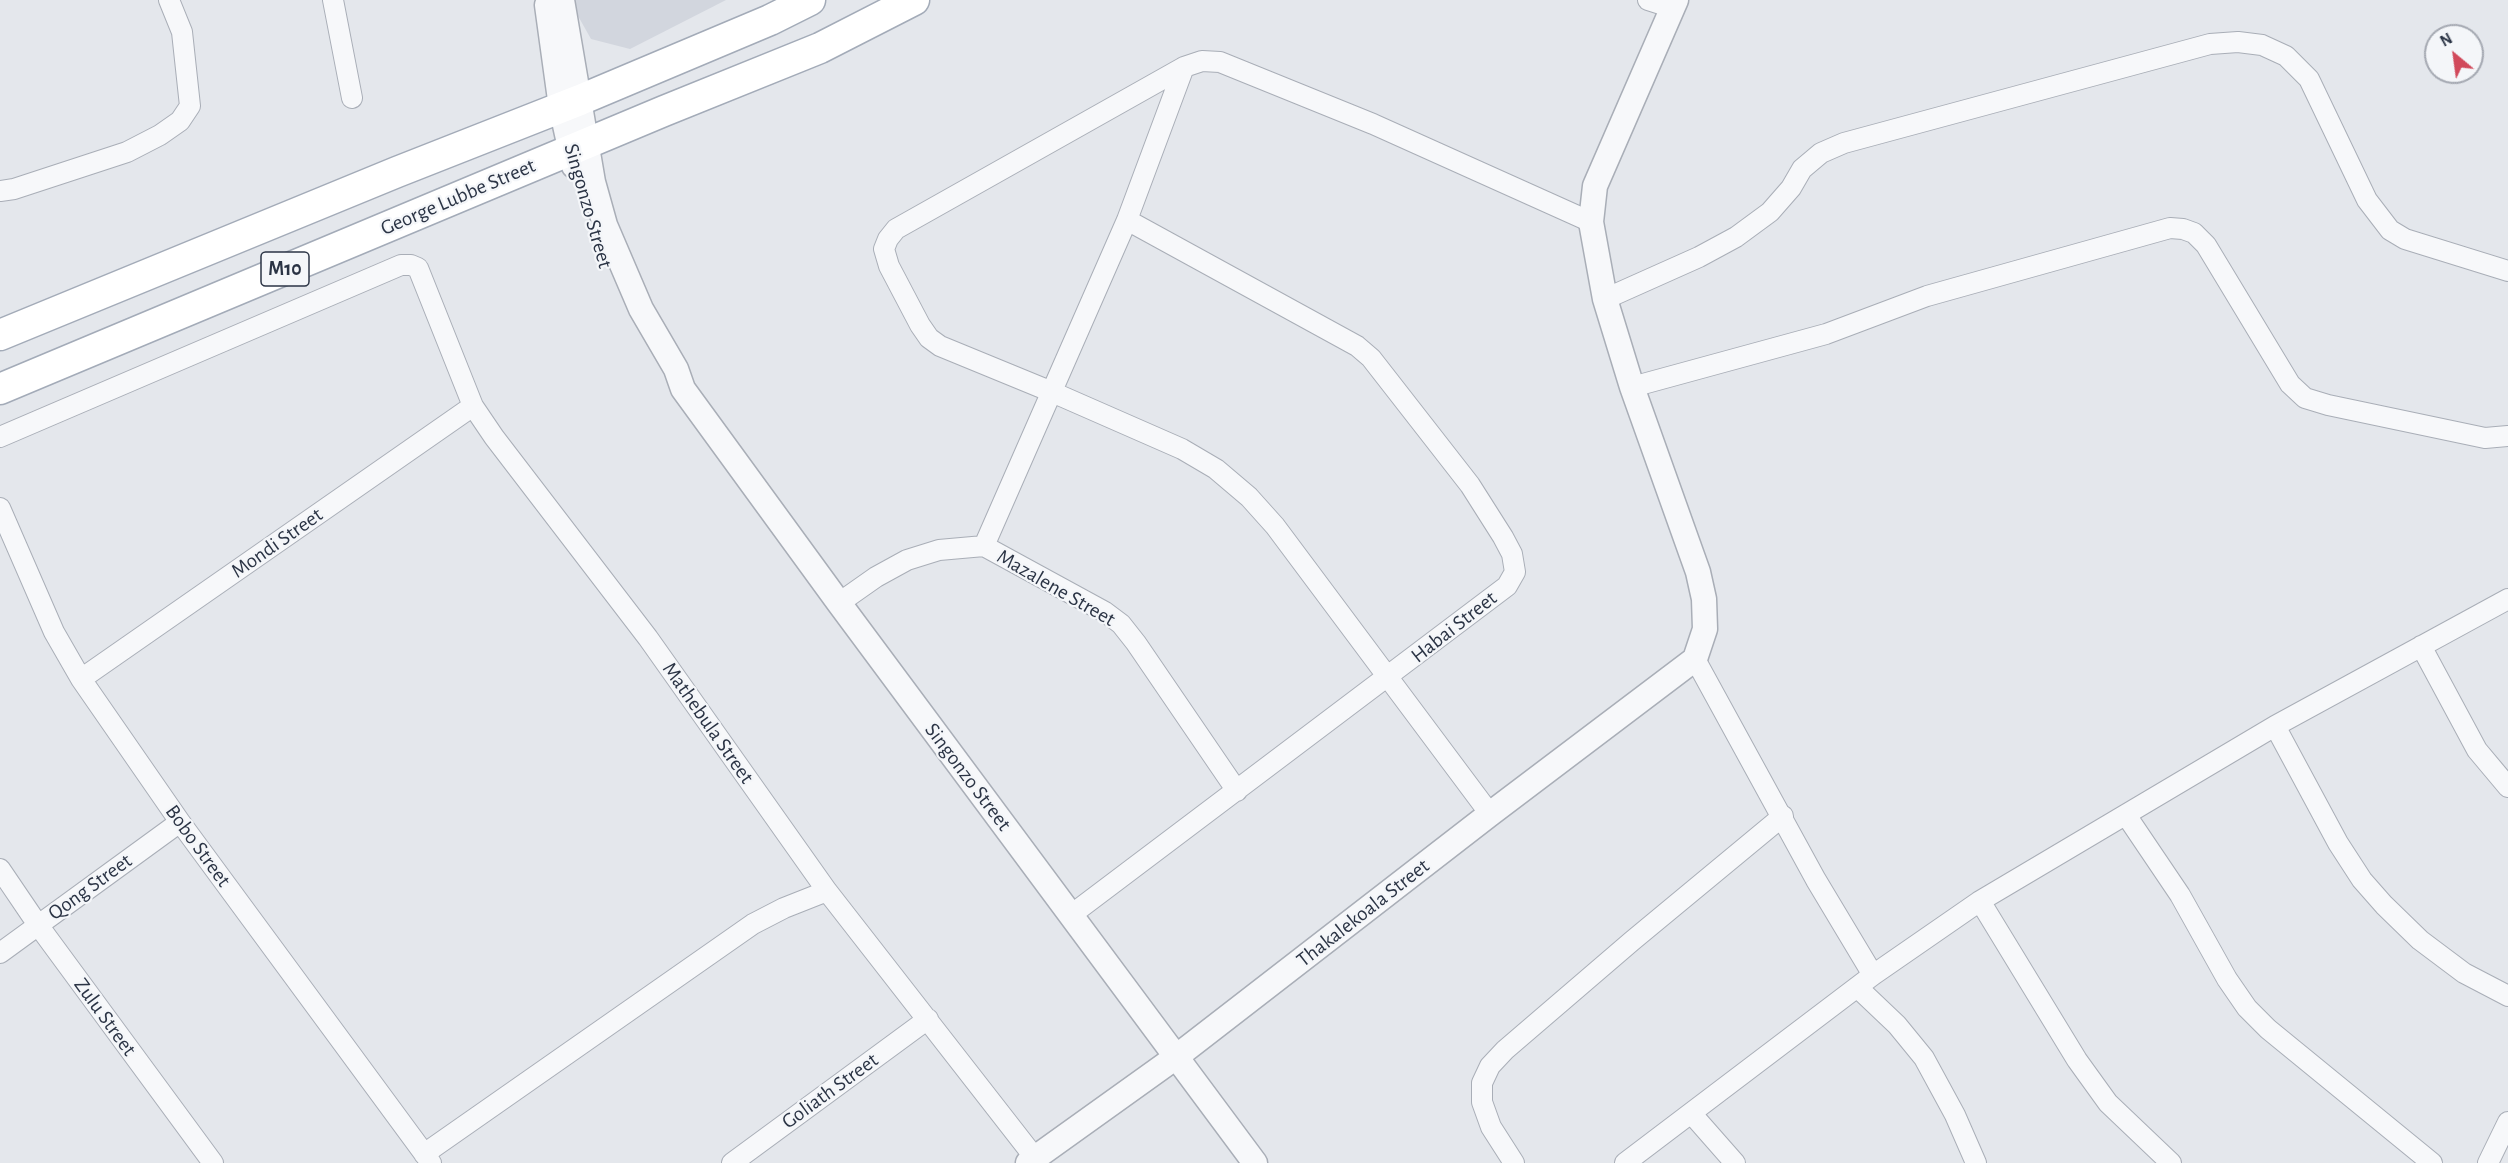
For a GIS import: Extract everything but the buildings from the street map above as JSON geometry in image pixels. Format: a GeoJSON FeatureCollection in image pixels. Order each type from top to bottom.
{"type":"FeatureCollection","features":[{"type":"Feature","properties":{"kind":"main road","name":"George Lubbe Street"},"geometry":{"type":"LineString","coordinates":[[0,335],[570,104],[770,20],[810,0]]}},
{"type":"Feature","properties":{"kind":"main road","name":"George Lubbe Street"},"geometry":{"type":"LineString","coordinates":[[0,389],[820,48],[914,0]]}},
{"type":"Feature","properties":{"kind":"street"},"geometry":{"type":"LineString","coordinates":[[0,191],[14,189],[127,152],[160,135],[180,121],[190,106],[182,32],[169,0]]}},
{"type":"Feature","properties":{"kind":"street"},"geometry":{"type":"LineString","coordinates":[[333,0],[352,98]]}},
{"type":"Feature","properties":{"kind":"street"},"geometry":{"type":"LineString","coordinates":[[546,0],[570,104]]}},
{"type":"Feature","properties":{"kind":"street"},"geometry":{"type":"LineString","coordinates":[[562,0],[570,104]]}},
{"type":"Feature","properties":{"kind":"street"},"geometry":{"type":"LineString","coordinates":[[1648,0],[1675,4],[1595,186],[1591,222],[1605,299],[1632,387],[1698,572],[1704,599],[1705,629],[1695,659],[1816,879],[1874,975]]}},
{"type":"Feature","properties":{"kind":"street"},"geometry":{"type":"LineString","coordinates":[[1605,299],[1699,257],[1736,237],[1770,212],[1791,188],[1802,169],[1821,153],[1844,143],[2210,44],[2238,42],[2262,45],[2286,56],[2309,79],[2367,200],[2390,230],[2405,239],[2508,271]]}},
{"type":"Feature","properties":{"kind":"street"},"geometry":{"type":"LineString","coordinates":[[1490,814],[1389,676],[1275,526],[1249,496],[1216,469],[1182,449],[940,346],[929,338],[889,266],[884,249],[896,229],[1184,67],[1202,61],[1220,62],[1373,124],[1591,222]]}},
{"type":"Feature","properties":{"kind":"street"},"geometry":{"type":"LineString","coordinates":[[984,546],[1127,220],[1184,67]]}},
{"type":"Feature","properties":{"kind":"street","name":"Singonzo Street"},"geometry":{"type":"LineString","coordinates":[[570,104],[579,147],[593,182],[604,225],[641,309],[676,369],[683,389],[1255,1163]]}},
{"type":"Feature","properties":{"kind":"street","name":"Habai Street"},"geometry":{"type":"LineString","coordinates":[[1071,915],[1507,586],[1515,572],[1512,554],[1470,485],[1371,358],[1357,346],[1127,220]]}},
{"type":"Feature","properties":{"kind":"street"},"geometry":{"type":"LineString","coordinates":[[1632,387],[1826,334],[1938,293],[2170,228],[2194,232],[2206,245],[2290,384],[2305,398],[2328,405],[2485,438],[2508,436]]}},
{"type":"Feature","properties":{"kind":"street","name":"Mathebula Street"},"geometry":{"type":"LineString","coordinates":[[0,437],[401,265],[418,268],[473,406],[494,437],[648,638],[827,891],[928,1019],[1032,1160]]}},
{"type":"Feature","properties":{"kind":"street","name":"Mondi Street"},"geometry":{"type":"LineString","coordinates":[[81,679],[473,406]]}},
{"type":"Feature","properties":{"kind":"street","name":"Bobo Street"},"geometry":{"type":"LineString","coordinates":[[0,508],[54,633],[81,679],[180,822],[427,1159]]}},
{"type":"Feature","properties":{"kind":"street","name":"Mazalene Street"},"geometry":{"type":"LineString","coordinates":[[839,603],[876,577],[907,560],[939,550],[984,546],[1105,612],[1121,624],[1237,791]]}},
{"type":"Feature","properties":{"kind":"street"},"geometry":{"type":"LineString","coordinates":[[1625,1163],[1857,987],[1980,901],[2275,726],[2508,599]]}},
{"type":"Feature","properties":{"kind":"street"},"geometry":{"type":"LineString","coordinates":[[2421,646],[2477,750],[2508,787]]}},
{"type":"Feature","properties":{"kind":"street","name":"Thakalekoala Street"},"geometry":{"type":"LineString","coordinates":[[1032,1160],[1176,1057],[1695,659]]}},
{"type":"Feature","properties":{"kind":"street"},"geometry":{"type":"LineString","coordinates":[[2275,726],[2338,843],[2362,880],[2420,940],[2464,973],[2508,996]]}},
{"type":"Feature","properties":{"kind":"street"},"geometry":{"type":"LineString","coordinates":[[2126,815],[2180,896],[2227,980],[2247,1008],[2268,1029],[2432,1163]]}},
{"type":"Feature","properties":{"kind":"street"},"geometry":{"type":"LineString","coordinates":[[1514,1163],[1491,1126],[1482,1102],[1482,1083],[1490,1066],[1505,1050],[1623,949],[1783,816]]}},
{"type":"Feature","properties":{"kind":"street","name":"Qong Street"},"geometry":{"type":"LineString","coordinates":[[0,953],[180,822]]}},
{"type":"Feature","properties":{"kind":"street","name":"Zulu Street"},"geometry":{"type":"LineString","coordinates":[[0,869],[38,925],[213,1163]]}},
{"type":"Feature","properties":{"kind":"street"},"geometry":{"type":"LineString","coordinates":[[427,1159],[753,924],[784,908],[827,891]]}},
{"type":"Feature","properties":{"kind":"street"},"geometry":{"type":"LineString","coordinates":[[1980,901],[2077,1060],[2108,1103],[2171,1163]]}},
{"type":"Feature","properties":{"kind":"street"},"geometry":{"type":"LineString","coordinates":[[1857,987],[1897,1025],[1924,1058],[1955,1115],[1976,1163]]}},
{"type":"Feature","properties":{"kind":"street","name":"Goliath Street"},"geometry":{"type":"LineString","coordinates":[[732,1163],[928,1019]]}},
{"type":"Feature","properties":{"kind":"street"},"geometry":{"type":"LineString","coordinates":[[1691,1113],[1735,1163]]}},
{"type":"Feature","properties":{"kind":"street"},"geometry":{"type":"LineString","coordinates":[[2488,1163],[2508,1122]]}},
{"type":"Feature","properties":{"kind":"shaded area"},"geometry":{"type":"Polygon","coordinates":[[[569,0],[726,0],[630,49],[591,39],[569,0]]]}}]}
